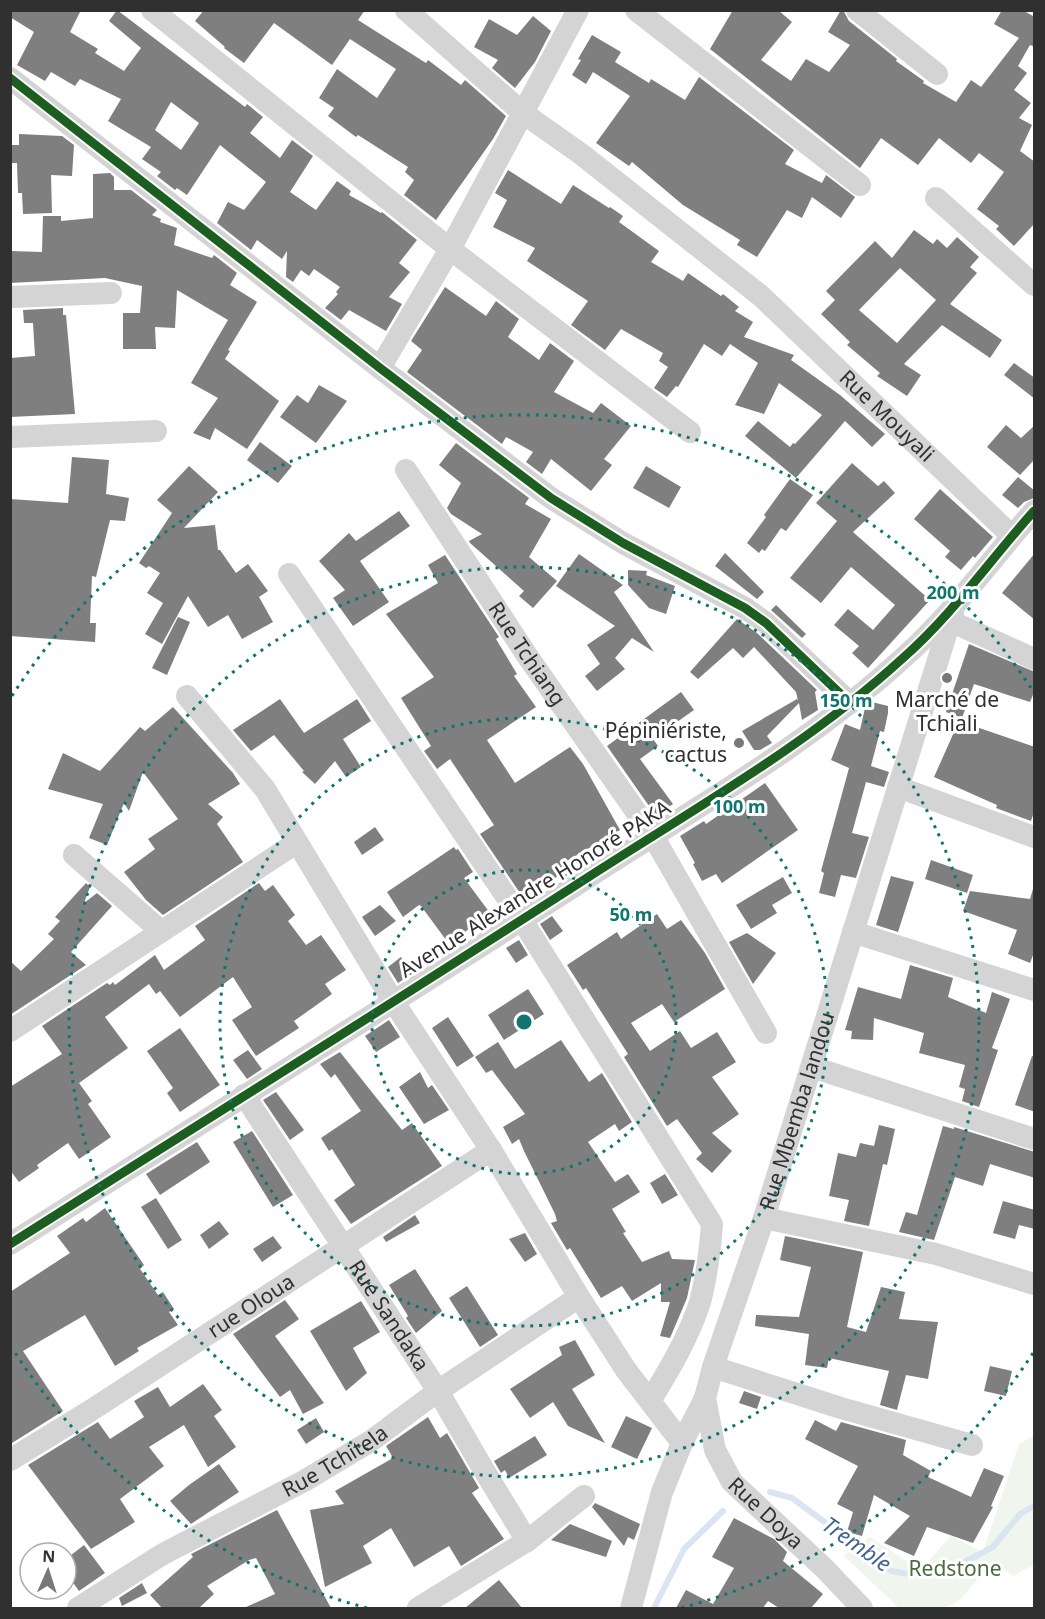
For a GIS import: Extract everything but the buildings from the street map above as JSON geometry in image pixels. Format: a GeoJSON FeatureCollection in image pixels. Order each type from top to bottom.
{"type":"FeatureCollection","features":[{"type":"Feature","properties":{"kind":"street"},"geometry":{"type":"LineString","coordinates":[[152,10],[450,249],[690,432]]}},
{"type":"Feature","properties":{"kind":"street","name":"Rue Mouyali"},"geometry":{"type":"LineString","coordinates":[[406,10],[523,113],[581,154],[761,296],[1012,536]]}},
{"type":"Feature","properties":{"kind":"street"},"geometry":{"type":"LineString","coordinates":[[380,368],[450,249],[578,10]]}},
{"type":"Feature","properties":{"kind":"street"},"geometry":{"type":"LineString","coordinates":[[636,10],[860,185]]}},
{"type":"Feature","properties":{"kind":"street"},"geometry":{"type":"LineString","coordinates":[[857,10],[937,74]]}},
{"type":"Feature","properties":{"kind":"street"},"geometry":{"type":"LineString","coordinates":[[10,78],[550,498],[623,543],[752,613],[766,623],[850,703]]}},
{"type":"Feature","properties":{"kind":"street"},"geometry":{"type":"LineString","coordinates":[[936,198],[1035,285]]}},
{"type":"Feature","properties":{"kind":"street"},"geometry":{"type":"LineString","coordinates":[[10,297],[111,293]]}},
{"type":"Feature","properties":{"kind":"street"},"geometry":{"type":"LineString","coordinates":[[10,437],[156,431]]}},
{"type":"Feature","properties":{"kind":"street","name":"Rue Tchiang"},"geometry":{"type":"LineString","coordinates":[[406,470],[526,654],[652,836],[766,1033]]}},
{"type":"Feature","properties":{"kind":"street","name":"Avenue Alexandre Honoré PAKA"},"geometry":{"type":"LineString","coordinates":[[10,1244],[784,751],[850,703],[952,615],[1012,536],[1035,511]]}},
{"type":"Feature","properties":{"kind":"street"},"geometry":{"type":"LineString","coordinates":[[289,574],[522,920],[712,1224],[708,1263],[699,1302],[673,1365],[650,1401]]}},
{"type":"Feature","properties":{"kind":"street"},"geometry":{"type":"LineString","coordinates":[[952,615],[1035,659]]}},
{"type":"Feature","properties":{"kind":"street","name":"Rue Mbemba landou"},"geometry":{"type":"LineString","coordinates":[[631,1608],[662,1492],[681,1443],[705,1398],[713,1367],[764,1218],[952,615]]}},
{"type":"Feature","properties":{"kind":"street"},"geometry":{"type":"LineString","coordinates":[[187,696],[265,789],[393,1001],[491,1150],[579,1297],[626,1370],[681,1443]]}},
{"type":"Feature","properties":{"kind":"street"},"geometry":{"type":"LineString","coordinates":[[898,787],[1035,837]]}},
{"type":"Feature","properties":{"kind":"street"},"geometry":{"type":"LineString","coordinates":[[10,1031],[296,843]]}},
{"type":"Feature","properties":{"kind":"street"},"geometry":{"type":"LineString","coordinates":[[74,855],[161,931]]}},
{"type":"Feature","properties":{"kind":"street"},"geometry":{"type":"LineString","coordinates":[[853,932],[1035,990]]}},
{"type":"Feature","properties":{"kind":"street"},"geometry":{"type":"LineString","coordinates":[[812,1067],[1035,1139]]}},
{"type":"Feature","properties":{"kind":"street","name":"Rue Sandaka"},"geometry":{"type":"LineString","coordinates":[[244,1095],[438,1391],[527,1541]]}},
{"type":"Feature","properties":{"kind":"street","name":"rue Oloua"},"geometry":{"type":"LineString","coordinates":[[10,1460],[90,1411],[491,1150]]}},
{"type":"Feature","properties":{"kind":"street"},"geometry":{"type":"LineString","coordinates":[[764,1218],[936,1254],[1035,1284]]}},
{"type":"Feature","properties":{"kind":"street","name":"Rue Tchitela"},"geometry":{"type":"LineString","coordinates":[[78,1608],[163,1554],[304,1481],[371,1441],[438,1391],[579,1297]]}},
{"type":"Feature","properties":{"kind":"street"},"geometry":{"type":"LineString","coordinates":[[713,1367],[841,1408],[972,1445]]}},
{"type":"Feature","properties":{"kind":"street","name":"Rue Doya"},"geometry":{"type":"LineString","coordinates":[[705,1398],[715,1450],[732,1482],[825,1569],[862,1608]]}},
{"type":"Feature","properties":{"kind":"street"},"geometry":{"type":"LineString","coordinates":[[418,1608],[527,1541],[584,1496]]}},
{"type":"Feature","properties":{"kind":"green space","name":"Redstone"},"geometry":{"type":"Polygon","coordinates":[[[1034,1435],[1034,1564],[1014,1576],[992,1562],[960,1600],[945,1608],[899,1608],[844,1556],[870,1537],[920,1570],[951,1536],[983,1552],[1019,1444],[1034,1435]]]}},
{"type":"Feature","properties":{"kind":"waterway","name":"Tremble"},"geometry":{"type":"LineString","coordinates":[[770,1492],[792,1498],[891,1571],[910,1574],[959,1565],[993,1547],[1020,1514],[1034,1506]]}},
{"type":"Feature","properties":{"kind":"waterway","name":"Tremble"},"geometry":{"type":"LineString","coordinates":[[654,1608],[684,1549],[723,1511]]}},
{"type":"Feature","properties":{"kind":"cycle path"},"geometry":{"type":"LineString","coordinates":[[10,78],[380,368],[551,498],[623,543],[745,608],[766,623],[850,703]]}},
{"type":"Feature","properties":{"kind":"cycle path"},"geometry":{"type":"LineString","coordinates":[[10,1244],[791,747],[867,689],[921,641],[955,605],[1034,511]]}},
{"type":"Feature","properties":{"kind":"place","name":"Marché de Tchiali"},"geometry":{"type":"Point","coordinates":[947,678]}},
{"type":"Feature","properties":{"kind":"place","name":"Pépiniériste, cactus"},"geometry":{"type":"Point","coordinates":[739,743]}}]}
